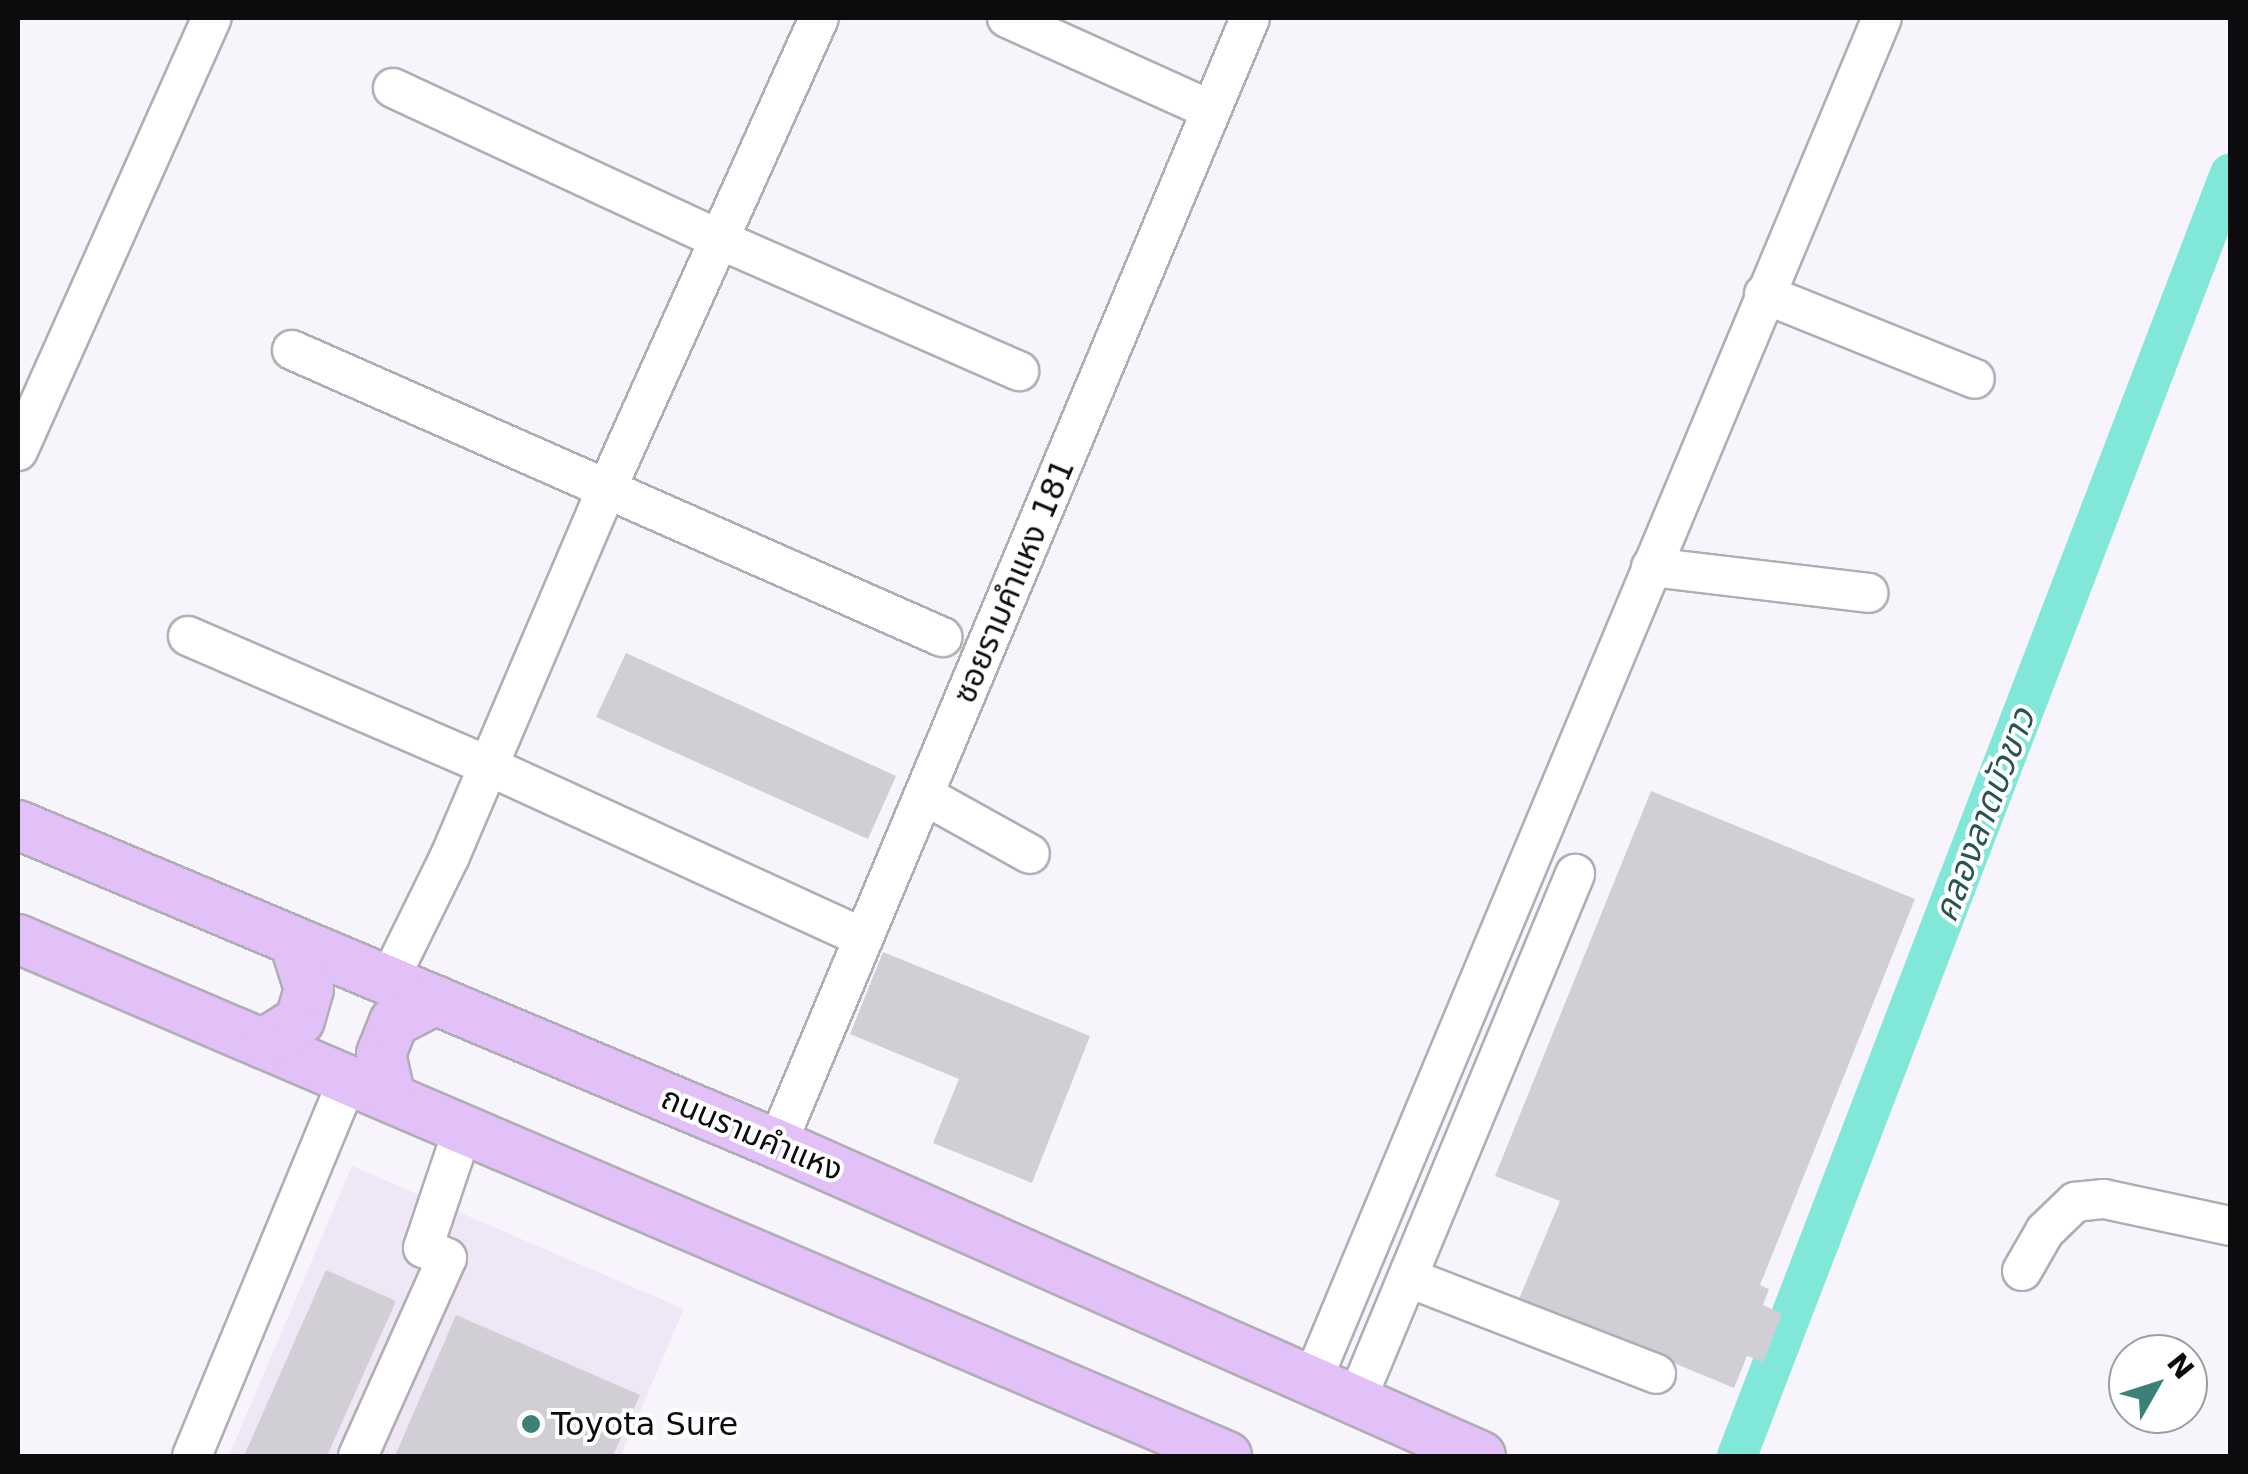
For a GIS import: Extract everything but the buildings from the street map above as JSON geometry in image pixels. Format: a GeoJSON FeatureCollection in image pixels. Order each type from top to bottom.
{"type":"FeatureCollection","features":[{"type":"Feature","properties":{"kind":"main road","name":"ถนนรามคำแหง"},"geometry":{"type":"LineString","coordinates":[[18,825],[777,1144],[1481,1456]]}},
{"type":"Feature","properties":{"kind":"main road"},"geometry":{"type":"LineString","coordinates":[[18,939],[1227,1456]]}},
{"type":"Feature","properties":{"kind":"main road"},"geometry":{"type":"LineString","coordinates":[[264,1044],[300,1020],[310,989],[294,942]]}},
{"type":"Feature","properties":{"kind":"main road"},"geometry":{"type":"LineString","coordinates":[[391,1098],[381,1054],[394,1022],[436,1000]]}},
{"type":"Feature","properties":{"kind":"street"},"geometry":{"type":"LineString","coordinates":[[18,451],[212,18]]}},
{"type":"Feature","properties":{"kind":"street"},"geometry":{"type":"LineString","coordinates":[[388,982],[488,766],[608,486],[819,18]]}},
{"type":"Feature","properties":{"kind":"street"},"geometry":{"type":"LineString","coordinates":[[1007,18],[1212,110]]}},
{"type":"Feature","properties":{"kind":"street","name":"ซอยรามคำแหง 181"},"geometry":{"type":"LineString","coordinates":[[777,1144],[1250,18]]}},
{"type":"Feature","properties":{"kind":"street"},"geometry":{"type":"LineString","coordinates":[[1312,1380],[1882,18]]}},
{"type":"Feature","properties":{"kind":"street"},"geometry":{"type":"LineString","coordinates":[[393,88],[718,239],[1019,371]]}},
{"type":"Feature","properties":{"kind":"street"},"geometry":{"type":"LineString","coordinates":[[1764,294],[1975,379]]}},
{"type":"Feature","properties":{"kind":"street"},"geometry":{"type":"LineString","coordinates":[[292,350],[608,486],[942,637]]}},
{"type":"Feature","properties":{"kind":"street"},"geometry":{"type":"LineString","coordinates":[[1651,568],[1868,592]]}},
{"type":"Feature","properties":{"kind":"street"},"geometry":{"type":"LineString","coordinates":[[188,636],[488,766],[864,938]]}},
{"type":"Feature","properties":{"kind":"street"},"geometry":{"type":"LineString","coordinates":[[924,795],[1030,854]]}},
{"type":"Feature","properties":{"kind":"street"},"geometry":{"type":"LineString","coordinates":[[1356,1401],[1575,874]]}},
{"type":"Feature","properties":{"kind":"street"},"geometry":{"type":"LineString","coordinates":[[192,1456],[348,1079]]}},
{"type":"Feature","properties":{"kind":"street"},"geometry":{"type":"LineString","coordinates":[[358,1456],[448,1258],[423,1248],[463,1129]]}},
{"type":"Feature","properties":{"kind":"street"},"geometry":{"type":"LineString","coordinates":[[2022,1272],[2045,1231],[2075,1202],[2104,1199],[2230,1226]]}},
{"type":"Feature","properties":{"kind":"street"},"geometry":{"type":"LineString","coordinates":[[1410,1278],[1656,1374]]}},
{"type":"Feature","properties":{"kind":"shaded area"},"geometry":{"type":"Polygon","coordinates":[[[352,1166],[684,1309],[621,1456],[229,1456],[352,1166]]]}},
{"type":"Feature","properties":{"kind":"waterway","name":"คลองลาดบัวขาว"},"geometry":{"type":"LineString","coordinates":[[1737,1456],[2230,174]]}},
{"type":"Feature","properties":{"kind":"place","name":"Toyota Sure"},"geometry":{"type":"Point","coordinates":[531,1424]}}]}
